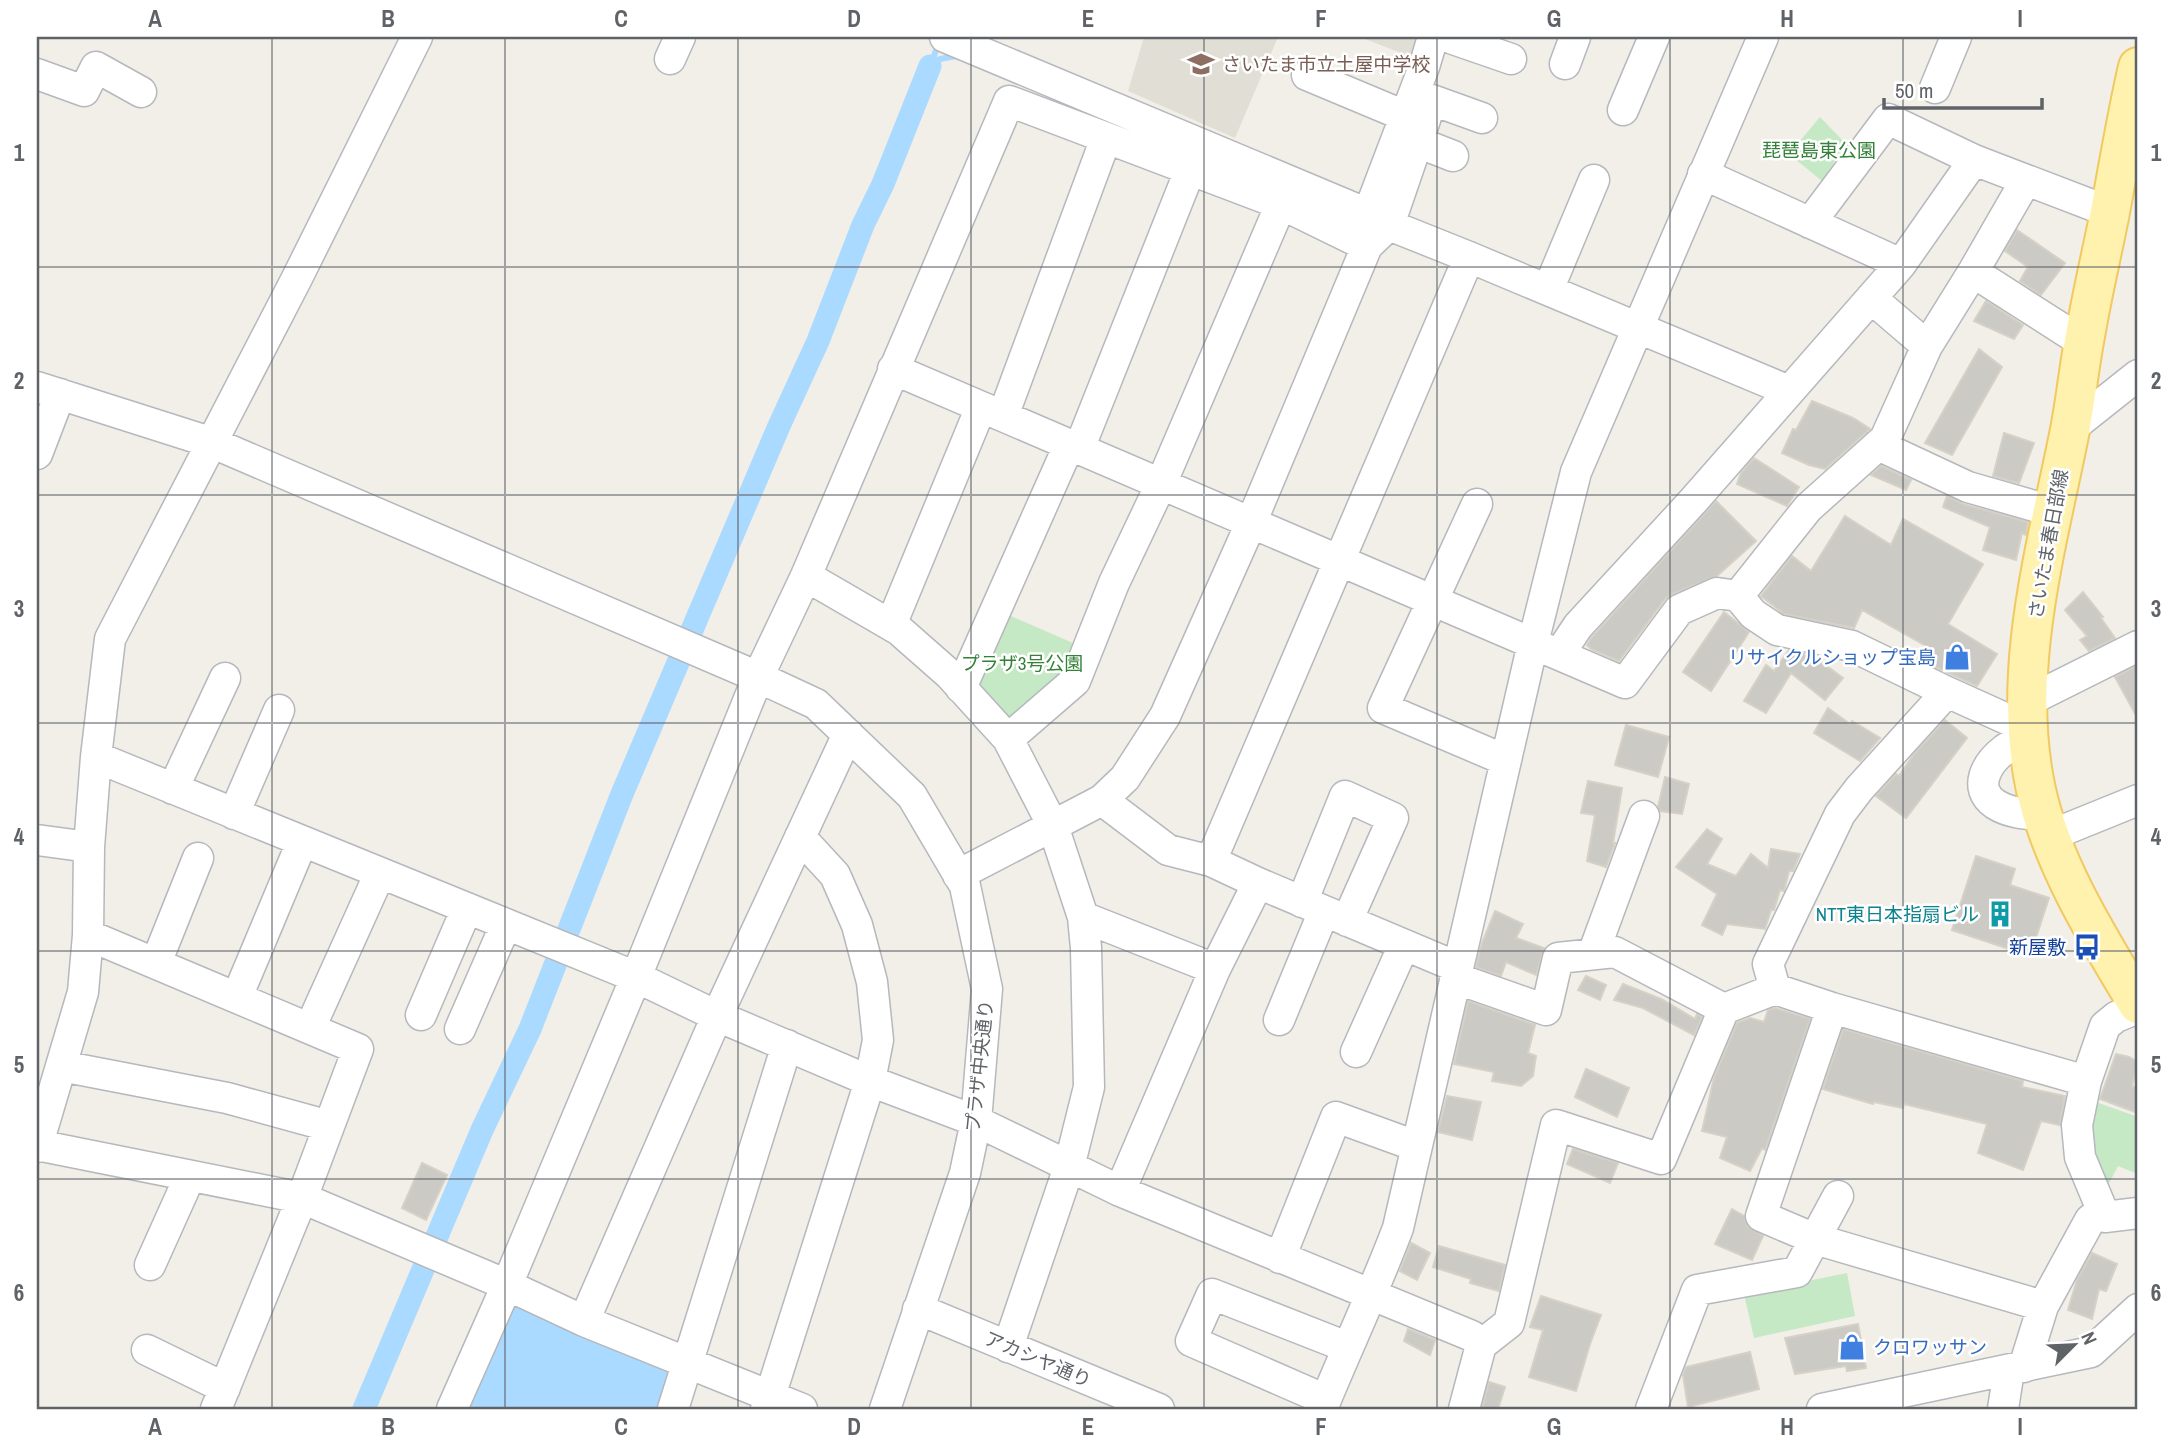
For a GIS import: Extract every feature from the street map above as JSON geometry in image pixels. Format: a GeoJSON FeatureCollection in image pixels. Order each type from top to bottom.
{"type":"FeatureCollection","features":[{"type":"Feature","properties":{"kind":"main road","name":"さいたま春日部線"},"geometry":{"type":"LineString","coordinates":[[2138,66],[2126,117],[2070,429],[2052,511],[2032,635],[2022,731],[2035,788],[2034,821],[2138,1006]]}},
{"type":"Feature","properties":{"kind":"street"},"geometry":{"type":"LineString","coordinates":[[417,37],[213,443],[110,639],[89,847],[88,935],[83,992],[37,1146],[302,1198],[507,1285],[584,1321],[688,1363],[768,1402],[802,1409]]}},
{"type":"Feature","properties":{"kind":"street"},"geometry":{"type":"LineString","coordinates":[[1623,110],[1654,37]]}},
{"type":"Feature","properties":{"kind":"street"},"geometry":{"type":"LineString","coordinates":[[1348,1347],[1212,1294],[1191,1341],[1324,1405],[1372,1296],[1398,1228],[1505,760],[1546,648],[1576,472],[1763,37]]}},
{"type":"Feature","properties":{"kind":"street"},"geometry":{"type":"LineString","coordinates":[[1935,89],[1956,37]]}},
{"type":"Feature","properties":{"kind":"street"},"geometry":{"type":"LineString","coordinates":[[1447,38],[1511,60]]}},
{"type":"Feature","properties":{"kind":"street"},"geometry":{"type":"LineString","coordinates":[[1411,129],[1432,100],[1447,38]]}},
{"type":"Feature","properties":{"kind":"street"},"geometry":{"type":"LineString","coordinates":[[958,874],[1102,800],[1125,778],[1165,716],[1251,523],[1378,220],[1447,38]]}},
{"type":"Feature","properties":{"kind":"street"},"geometry":{"type":"LineString","coordinates":[[950,39],[1789,391]]}},
{"type":"Feature","properties":{"kind":"street"},"geometry":{"type":"LineString","coordinates":[[37,75],[84,91],[96,67],[141,92]]}},
{"type":"Feature","properties":{"kind":"street"},"geometry":{"type":"LineString","coordinates":[[1307,75],[1411,129],[1453,156]]}},
{"type":"Feature","properties":{"kind":"street"},"geometry":{"type":"LineString","coordinates":[[1432,100],[1482,118]]}},
{"type":"Feature","properties":{"kind":"street"},"geometry":{"type":"LineString","coordinates":[[452,1409],[636,977],[758,677],[806,576],[1009,101],[1280,204],[1367,246]]}},
{"type":"Feature","properties":{"kind":"street"},"geometry":{"type":"LineString","coordinates":[[1810,223],[1888,119],[1974,160],[2110,212]]}},
{"type":"Feature","properties":{"kind":"street"},"geometry":{"type":"LineString","coordinates":[[891,625],[992,411],[1106,138]]}},
{"type":"Feature","properties":{"kind":"street"},"geometry":{"type":"LineString","coordinates":[[1546,648],[1578,626],[1694,500],[1901,264],[1974,160]]}},
{"type":"Feature","properties":{"kind":"street"},"geometry":{"type":"LineString","coordinates":[[961,688],[1074,447],[1190,170]]}},
{"type":"Feature","properties":{"kind":"street"},"geometry":{"type":"LineString","coordinates":[[1703,174],[1901,264]]}},
{"type":"Feature","properties":{"kind":"street"},"geometry":{"type":"LineString","coordinates":[[1548,290],[1594,180]]}},
{"type":"Feature","properties":{"kind":"street"},"geometry":{"type":"LineString","coordinates":[[1738,596],[1808,508],[1885,439],[1927,345],[2026,180]]}},
{"type":"Feature","properties":{"kind":"street"},"geometry":{"type":"LineString","coordinates":[[1008,738],[1075,681],[1114,583],[1161,484],[1280,204]]}},
{"type":"Feature","properties":{"kind":"street"},"geometry":{"type":"LineString","coordinates":[[1211,861],[1469,257]]}},
{"type":"Feature","properties":{"kind":"street"},"geometry":{"type":"LineString","coordinates":[[1973,272],[2084,343]]}},
{"type":"Feature","properties":{"kind":"street"},"geometry":{"type":"LineString","coordinates":[[1871,298],[1927,345]]}},
{"type":"Feature","properties":{"kind":"street"},"geometry":{"type":"LineString","coordinates":[[893,369],[1625,683],[1679,610],[1717,593],[1738,596],[1754,614],[1777,630],[1852,646],[2022,731]]}},
{"type":"Feature","properties":{"kind":"street"},"geometry":{"type":"LineString","coordinates":[[2070,429],[2133,386]]}},
{"type":"Feature","properties":{"kind":"street"},"geometry":{"type":"LineString","coordinates":[[37,454],[48,390]]}},
{"type":"Feature","properties":{"kind":"street","name":"プラザ中央通り"},"geometry":{"type":"LineString","coordinates":[[48,390],[213,443],[816,704],[912,796],[965,886],[987,989],[976,1121],[965,1173],[918,1309],[892,1407]]}},
{"type":"Feature","properties":{"kind":"street"},"geometry":{"type":"LineString","coordinates":[[1878,445],[1968,487],[2052,511]]}},
{"type":"Feature","properties":{"kind":"street"},"geometry":{"type":"LineString","coordinates":[[1477,504],[1382,708],[1505,760]]}},
{"type":"Feature","properties":{"kind":"street"},"geometry":{"type":"LineString","coordinates":[[806,576],[891,625],[949,674],[1008,738],[1053,826],[1083,917],[1089,1087],[1069,1167],[1008,1347]]}},
{"type":"Feature","properties":{"kind":"street"},"geometry":{"type":"LineString","coordinates":[[2136,649],[2022,731],[1993,759],[1982,779],[1984,792],[1992,802],[2034,821],[2138,800]]}},
{"type":"Feature","properties":{"kind":"street"},"geometry":{"type":"LineString","coordinates":[[173,789],[225,678]]}},
{"type":"Feature","properties":{"kind":"street"},"geometry":{"type":"LineString","coordinates":[[1776,989],[1768,964],[1840,814],[1859,789],[1947,692]]}},
{"type":"Feature","properties":{"kind":"street"},"geometry":{"type":"LineString","coordinates":[[234,814],[279,710]]}},
{"type":"Feature","properties":{"kind":"street"},"geometry":{"type":"LineString","coordinates":[[584,1321],[718,1016],[848,734]]}},
{"type":"Feature","properties":{"kind":"street"},"geometry":{"type":"LineString","coordinates":[[96,757],[636,977],[718,1016],[870,1081],[976,1121],[1120,1191],[1472,1336],[1481,1345]]}},
{"type":"Feature","properties":{"kind":"street"},"geometry":{"type":"LineString","coordinates":[[1102,800],[1168,850],[1211,861],[1546,1010],[1558,958],[1615,952],[1724,1009]]}},
{"type":"Feature","properties":{"kind":"street"},"geometry":{"type":"LineString","coordinates":[[1593,954],[1644,816]]}},
{"type":"Feature","properties":{"kind":"street"},"geometry":{"type":"LineString","coordinates":[[768,1402],[870,1081],[878,1040],[872,982],[857,925],[835,875],[800,837]]}},
{"type":"Feature","properties":{"kind":"street"},"geometry":{"type":"LineString","coordinates":[[37,840],[89,847]]}},
{"type":"Feature","properties":{"kind":"street"},"geometry":{"type":"LineString","coordinates":[[237,997],[302,842]]}},
{"type":"Feature","properties":{"kind":"street"},"geometry":{"type":"LineString","coordinates":[[156,963],[198,859]]}},
{"type":"Feature","properties":{"kind":"street"},"geometry":{"type":"LineString","coordinates":[[310,1028],[380,873]]}},
{"type":"Feature","properties":{"kind":"street"},"geometry":{"type":"LineString","coordinates":[[1120,1191],[1216,969],[1258,883]]}},
{"type":"Feature","properties":{"kind":"street"},"geometry":{"type":"LineString","coordinates":[[421,1015],[467,908]]}},
{"type":"Feature","properties":{"kind":"street"},"geometry":{"type":"LineString","coordinates":[[1279,1020],[1325,911]]}},
{"type":"Feature","properties":{"kind":"street"},"geometry":{"type":"LineString","coordinates":[[1083,917],[1216,969]]}},
{"type":"Feature","properties":{"kind":"street"},"geometry":{"type":"LineString","coordinates":[[460,1028],[506,924]]}},
{"type":"Feature","properties":{"kind":"street"},"geometry":{"type":"LineString","coordinates":[[88,935],[358,1049],[302,1198],[220,1399],[147,1350]]}},
{"type":"Feature","properties":{"kind":"street"},"geometry":{"type":"LineString","coordinates":[[1356,1052],[1404,945]]}},
{"type":"Feature","properties":{"kind":"street"},"geometry":{"type":"LineString","coordinates":[[1464,1409],[1481,1345],[1508,1323],[1556,1125],[1661,1159],[1724,1009],[1776,989],[1832,1008],[2086,1081]]}},
{"type":"Feature","properties":{"kind":"street"},"geometry":{"type":"LineString","coordinates":[[2138,1006],[2105,1026],[2086,1081],[2077,1125],[2080,1157],[2105,1217],[2138,1213]]}},
{"type":"Feature","properties":{"kind":"street"},"geometry":{"type":"LineString","coordinates":[[1832,1008],[1760,1216],[1815,1239],[2043,1307]]}},
{"type":"Feature","properties":{"kind":"street"},"geometry":{"type":"LineString","coordinates":[[673,1409],[787,1045]]}},
{"type":"Feature","properties":{"kind":"street"},"geometry":{"type":"LineString","coordinates":[[61,1066],[227,1098],[329,1126]]}},
{"type":"Feature","properties":{"kind":"street"},"geometry":{"type":"LineString","coordinates":[[1280,1258],[1336,1117],[1416,1146]]}},
{"type":"Feature","properties":{"kind":"street"},"geometry":{"type":"LineString","coordinates":[[150,1265],[191,1176]]}},
{"type":"Feature","properties":{"kind":"street"},"geometry":{"type":"LineString","coordinates":[[1651,1409],[1697,1290],[1797,1272],[1838,1196]]}},
{"type":"Feature","properties":{"kind":"street"},"geometry":{"type":"LineString","coordinates":[[2003,1409],[2016,1368],[2043,1307],[2090,1220],[2102,1210]]}},
{"type":"Feature","properties":{"kind":"street","name":"アカシヤ通り"},"geometry":{"type":"LineString","coordinates":[[918,1309],[1159,1409]]}},
{"type":"Feature","properties":{"kind":"street"},"geometry":{"type":"LineString","coordinates":[[1822,1409],[2091,1352],[2138,1309]]}},
{"type":"Feature","properties":{"kind":"shaded area","name":"さいたま市立土屋中学校"},"geometry":{"type":"Polygon","coordinates":[[[1144,37],[1278,37],[1235,138],[1128,91],[1144,37]]]}},
{"type":"Feature","properties":{"kind":"shaded area","name":"さいたま市立土屋中学校"},"geometry":{"type":"Polygon","coordinates":[[[1360,37],[1418,37],[1411,57],[1360,37]]]}},
{"type":"Feature","properties":{"kind":"green space","name":"琵琶島東公園"},"geometry":{"type":"Polygon","coordinates":[[[1820,117],[1846,144],[1822,181],[1789,154],[1820,117]]]}},
{"type":"Feature","properties":{"kind":"green space","name":"プラザ3号公園"},"geometry":{"type":"Polygon","coordinates":[[[1004,613],[1073,643],[1060,676],[1013,724],[975,694],[1004,613]]]}},
{"type":"Feature","properties":{"kind":"green space"},"geometry":{"type":"Polygon","coordinates":[[[2090,1100],[2138,1117],[2138,1174],[2118,1166],[2102,1197],[2085,1113],[2090,1100]]]}},
{"type":"Feature","properties":{"kind":"green space"},"geometry":{"type":"Polygon","coordinates":[[[1847,1273],[1855,1316],[1754,1338],[1744,1294],[1847,1273]]]}},
{"type":"Feature","properties":{"kind":"water"},"geometry":{"type":"Polygon","coordinates":[[[516,1300],[667,1365],[671,1374],[660,1409],[461,1409],[516,1300]]]}},
{"type":"Feature","properties":{"kind":"building"},"geometry":{"type":"Polygon","coordinates":[[[2017,230],[2065,263],[2041,295],[2020,281],[2028,267],[2005,251],[2017,230]]]}},
{"type":"Feature","properties":{"kind":"building"},"geometry":{"type":"Polygon","coordinates":[[[1986,301],[2023,325],[2014,339],[1974,321],[1986,301]]]}},
{"type":"Feature","properties":{"kind":"building"},"geometry":{"type":"Polygon","coordinates":[[[1979,349],[2002,367],[1952,455],[1925,443],[1979,349]]]}},
{"type":"Feature","properties":{"kind":"building"},"geometry":{"type":"Polygon","coordinates":[[[1812,401],[1853,418],[1870,429],[1825,469],[1782,453],[1793,429],[1796,430],[1812,401]]]}},
{"type":"Feature","properties":{"kind":"building"},"geometry":{"type":"Polygon","coordinates":[[[2004,433],[2034,443],[2019,483],[1993,476],[2004,433]]]}},
{"type":"Feature","properties":{"kind":"building"},"geometry":{"type":"Polygon","coordinates":[[[1754,458],[1799,487],[1787,506],[1737,484],[1741,473],[1754,458]]]}},
{"type":"Feature","properties":{"kind":"building"},"geometry":{"type":"Polygon","coordinates":[[[1881,466],[1911,480],[1906,490],[1871,475],[1881,466]]]}},
{"type":"Feature","properties":{"kind":"building"},"geometry":{"type":"Polygon","coordinates":[[[1947,496],[1963,504],[2028,522],[2026,535],[2022,533],[2016,560],[1983,550],[1990,527],[1943,507],[1947,496]]]}},
{"type":"Feature","properties":{"kind":"building"},"geometry":{"type":"Polygon","coordinates":[[[1716,501],[1756,541],[1717,576],[1665,599],[1619,661],[1591,649],[1587,645],[1592,637],[1716,501]]]}},
{"type":"Feature","properties":{"kind":"building"},"geometry":{"type":"Polygon","coordinates":[[[1845,516],[1891,545],[1903,519],[1983,564],[1948,624],[1997,654],[1977,686],[1918,659],[1926,646],[1862,610],[1854,628],[1784,614],[1761,596],[1792,556],[1811,571],[1845,516]]]}},
{"type":"Feature","properties":{"kind":"building"},"geometry":{"type":"Polygon","coordinates":[[[2083,592],[2103,617],[2101,618],[2115,638],[2089,651],[2080,640],[2087,636],[2065,610],[2083,592]]]}},
{"type":"Feature","properties":{"kind":"building"},"geometry":{"type":"Polygon","coordinates":[[[1724,612],[1749,632],[1711,691],[1683,672],[1724,612]]]}},
{"type":"Feature","properties":{"kind":"building"},"geometry":{"type":"Polygon","coordinates":[[[1789,650],[1813,656],[1843,678],[1825,700],[1791,673],[1766,713],[1744,701],[1766,665],[1774,671],[1789,650]]]}},
{"type":"Feature","properties":{"kind":"building"},"geometry":{"type":"Polygon","coordinates":[[[2138,665],[2138,719],[2115,677],[2138,665]]]}},
{"type":"Feature","properties":{"kind":"building"},"geometry":{"type":"Polygon","coordinates":[[[1828,708],[1850,724],[1852,721],[1880,738],[1860,761],[1814,733],[1828,708]]]}},
{"type":"Feature","properties":{"kind":"building"},"geometry":{"type":"Polygon","coordinates":[[[1945,720],[1967,738],[1906,818],[1876,796],[1896,774],[1899,776],[1914,754],[1945,720]]]}},
{"type":"Feature","properties":{"kind":"building"},"geometry":{"type":"Polygon","coordinates":[[[1626,725],[1669,737],[1658,777],[1615,765],[1626,725]]]}},
{"type":"Feature","properties":{"kind":"building"},"geometry":{"type":"Polygon","coordinates":[[[1665,777],[1689,784],[1682,814],[1660,811],[1658,807],[1665,777]]]}},
{"type":"Feature","properties":{"kind":"building"},"geometry":{"type":"Polygon","coordinates":[[[1588,781],[1622,788],[1615,843],[1606,867],[1587,861],[1595,815],[1581,813],[1588,781]]]}},
{"type":"Feature","properties":{"kind":"building"},"geometry":{"type":"Polygon","coordinates":[[[1707,829],[1722,839],[1707,864],[1736,876],[1751,854],[1768,868],[1771,849],[1800,854],[1793,871],[1789,871],[1784,891],[1780,890],[1765,929],[1727,924],[1722,935],[1702,925],[1717,894],[1676,867],[1707,829]]]}},
{"type":"Feature","properties":{"kind":"building","name":"NTT東日本指扇ビル"},"geometry":{"type":"Polygon","coordinates":[[[1976,856],[2015,869],[2010,885],[2049,898],[2030,956],[1952,930],[1976,856]]]}},
{"type":"Feature","properties":{"kind":"building"},"geometry":{"type":"Polygon","coordinates":[[[1495,911],[1523,924],[1516,938],[1544,948],[1536,975],[1506,962],[1501,976],[1476,967],[1495,911]]]}},
{"type":"Feature","properties":{"kind":"building"},"geometry":{"type":"Polygon","coordinates":[[[1586,976],[1606,985],[1600,1000],[1578,990],[1586,976]]]}},
{"type":"Feature","properties":{"kind":"building"},"geometry":{"type":"Polygon","coordinates":[[[1623,984],[1661,999],[1695,1019],[1697,1014],[1702,1017],[1694,1035],[1643,1008],[1614,1000],[1623,984]]]}},
{"type":"Feature","properties":{"kind":"building"},"geometry":{"type":"Polygon","coordinates":[[[1468,1001],[1535,1025],[1528,1053],[1536,1056],[1533,1076],[1521,1086],[1492,1081],[1494,1072],[1454,1064],[1468,1001]]]}},
{"type":"Feature","properties":{"kind":"building"},"geometry":{"type":"Polygon","coordinates":[[[1775,1008],[1810,1019],[1765,1150],[1762,1148],[1750,1171],[1720,1158],[1727,1137],[1702,1131],[1714,1078],[1737,1023],[1750,1018],[1764,1022],[1768,1010],[1775,1008]]]}},
{"type":"Feature","properties":{"kind":"building"},"geometry":{"type":"Polygon","coordinates":[[[1843,1029],[2023,1081],[2022,1087],[2065,1096],[2060,1125],[2041,1121],[2023,1170],[1978,1153],[1987,1124],[1904,1104],[1903,1108],[1874,1102],[1873,1104],[1823,1089],[1843,1029]]]}},
{"type":"Feature","properties":{"kind":"building"},"geometry":{"type":"Polygon","coordinates":[[[2116,1054],[2138,1062],[2132,1086],[2138,1089],[2138,1113],[2100,1099],[2116,1054]]]}},
{"type":"Feature","properties":{"kind":"building"},"geometry":{"type":"Polygon","coordinates":[[[1586,1069],[1629,1088],[1617,1117],[1575,1097],[1586,1069]]]}},
{"type":"Feature","properties":{"kind":"building"},"geometry":{"type":"Polygon","coordinates":[[[1447,1096],[1481,1102],[1472,1140],[1438,1132],[1447,1096]]]}},
{"type":"Feature","properties":{"kind":"building"},"geometry":{"type":"Polygon","coordinates":[[[1573,1149],[1618,1163],[1610,1183],[1567,1164],[1573,1149]]]}},
{"type":"Feature","properties":{"kind":"building"},"geometry":{"type":"Polygon","coordinates":[[[422,1163],[447,1175],[426,1220],[402,1208],[422,1163]]]}},
{"type":"Feature","properties":{"kind":"building"},"geometry":{"type":"Polygon","coordinates":[[[1732,1209],[1744,1216],[1748,1227],[1763,1236],[1752,1260],[1715,1244],[1732,1209]]]}},
{"type":"Feature","properties":{"kind":"building"},"geometry":{"type":"Polygon","coordinates":[[[1411,1243],[1430,1253],[1417,1280],[1400,1271],[1411,1243]]]}},
{"type":"Feature","properties":{"kind":"building"},"geometry":{"type":"Polygon","coordinates":[[[1439,1246],[1505,1265],[1499,1291],[1470,1283],[1471,1279],[1433,1267],[1439,1246]]]}},
{"type":"Feature","properties":{"kind":"building"},"geometry":{"type":"Polygon","coordinates":[[[2092,1253],[2117,1264],[2106,1291],[2099,1289],[2092,1319],[2068,1310],[2077,1280],[2092,1253]]]}},
{"type":"Feature","properties":{"kind":"building"},"geometry":{"type":"Polygon","coordinates":[[[1541,1296],[1601,1315],[1576,1391],[1529,1377],[1543,1330],[1530,1327],[1541,1296]]]}},
{"type":"Feature","properties":{"kind":"building"},"geometry":{"type":"Polygon","coordinates":[[[1858,1324],[1866,1368],[1847,1371],[1846,1366],[1795,1374],[1785,1338],[1858,1324]]]}},
{"type":"Feature","properties":{"kind":"building"},"geometry":{"type":"Polygon","coordinates":[[[1408,1329],[1435,1340],[1430,1355],[1404,1341],[1408,1329]]]}},
{"type":"Feature","properties":{"kind":"building"},"geometry":{"type":"Polygon","coordinates":[[[1750,1352],[1759,1389],[1688,1407],[1683,1375],[1686,1367],[1750,1352]]]}},
{"type":"Feature","properties":{"kind":"building"},"geometry":{"type":"Polygon","coordinates":[[[1489,1382],[1505,1387],[1498,1409],[1482,1409],[1489,1382]]]}},
{"type":"Feature","properties":{"kind":"waterway"},"geometry":{"type":"LineString","coordinates":[[931,64],[939,42]]}},
{"type":"Feature","properties":{"kind":"waterway"},"geometry":{"type":"LineString","coordinates":[[930,66],[940,59],[956,56]]}},
{"type":"Feature","properties":{"kind":"waterway"},"geometry":{"type":"LineString","coordinates":[[364,1409],[482,1130],[530,1029],[622,794],[818,341],[930,66]]}},
{"type":"Feature","properties":{"kind":"place","name":"さいたま市立土屋中学校"},"geometry":{"type":"Point","coordinates":[1201,64]}},
{"type":"Feature","properties":{"kind":"place","name":"リサイクルショップ宝島"},"geometry":{"type":"Point","coordinates":[1957,657]}},
{"type":"Feature","properties":{"kind":"place","name":"NTT東日本指扇ビル"},"geometry":{"type":"Point","coordinates":[2000,914]}},
{"type":"Feature","properties":{"kind":"place","name":"新屋敷"},"geometry":{"type":"Point","coordinates":[2087,947]}},
{"type":"Feature","properties":{"kind":"place","name":"クロワッサン"},"geometry":{"type":"Point","coordinates":[1852,1347]}}]}
